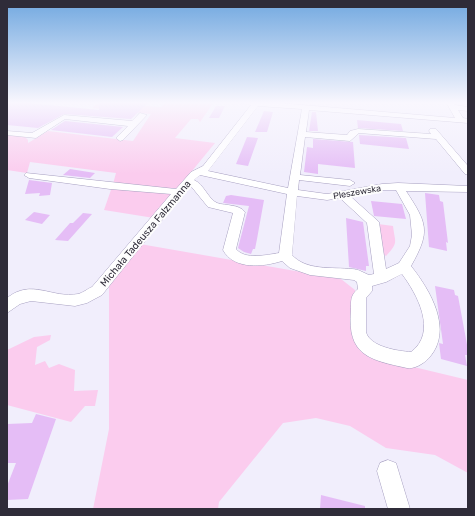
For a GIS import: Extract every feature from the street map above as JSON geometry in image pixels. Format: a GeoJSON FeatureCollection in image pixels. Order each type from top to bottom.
{"type":"FeatureCollection","features":[{"type":"Feature","properties":{"kind":"street"},"geometry":{"type":"LineString","coordinates":[[7,133],[32,138],[50,126]]}},
{"type":"Feature","properties":{"kind":"street"},"geometry":{"type":"LineString","coordinates":[[120,138],[132,126]]}},
{"type":"Feature","properties":{"kind":"street"},"geometry":{"type":"LineString","coordinates":[[219,142],[232,126]]}},
{"type":"Feature","properties":{"kind":"street","name":"Michała Tadeusza Falzmanna"},"geometry":{"type":"LineString","coordinates":[[7,307],[12,302],[28,295],[40,294],[72,300],[85,298],[97,291],[194,174],[206,168],[239,126]]}},
{"type":"Feature","properties":{"kind":"street"},"geometry":{"type":"LineString","coordinates":[[303,126],[294,177],[285,256],[294,265],[341,274],[353,274],[364,280],[370,281],[381,278],[404,267],[416,246],[418,224],[416,215],[398,186]]}},
{"type":"Feature","properties":{"kind":"street"},"geometry":{"type":"LineString","coordinates":[[429,126],[468,172]]}},
{"type":"Feature","properties":{"kind":"street"},"geometry":{"type":"LineString","coordinates":[[302,134],[350,138],[353,133],[358,131],[438,137]]}},
{"type":"Feature","properties":{"kind":"street","name":"Pleszewska"},"geometry":{"type":"LineString","coordinates":[[200,172],[292,192],[327,197],[382,187],[398,186],[468,189]]}},
{"type":"Feature","properties":{"kind":"street"},"geometry":{"type":"LineString","coordinates":[[29,175],[110,186],[180,192]]}},
{"type":"Feature","properties":{"kind":"street"},"geometry":{"type":"LineString","coordinates":[[294,177],[350,183]]}},
{"type":"Feature","properties":{"kind":"street"},"geometry":{"type":"LineString","coordinates":[[188,181],[195,184],[212,205],[239,212],[229,250],[231,255],[235,257],[263,261],[285,256]]}},
{"type":"Feature","properties":{"kind":"street"},"geometry":{"type":"LineString","coordinates":[[343,195],[373,222],[381,278]]}},
{"type":"Feature","properties":{"kind":"street"},"geometry":{"type":"LineString","coordinates":[[364,280],[365,291],[359,296],[360,337],[363,344],[371,350],[410,360],[418,358],[428,344],[431,336],[429,310],[417,283],[404,267]]}},
{"type":"Feature","properties":{"kind":"street"},"geometry":{"type":"LineString","coordinates":[[388,471],[399,509]]}},
{"type":"Feature","properties":{"kind":"shaded area"},"geometry":{"type":"Polygon","coordinates":[[[143,126],[185,126],[175,138],[215,143],[178,188],[171,189],[113,184],[116,173],[30,162],[27,173],[7,170],[7,134],[24,136],[28,140],[28,143],[48,131],[133,141],[143,126]]]}},
{"type":"Feature","properties":{"kind":"shaded area"},"geometry":{"type":"Polygon","coordinates":[[[112,187],[171,193],[174,196],[154,218],[104,210],[112,187]]]}},
{"type":"Feature","properties":{"kind":"shaded area"},"geometry":{"type":"Polygon","coordinates":[[[378,224],[393,226],[395,242],[393,248],[386,256],[383,254],[378,224]]]}},
{"type":"Feature","properties":{"kind":"shaded area"},"geometry":{"type":"Polygon","coordinates":[[[140,244],[341,279],[355,290],[354,340],[368,356],[468,380],[468,473],[435,455],[386,448],[350,426],[316,418],[283,423],[219,502],[218,509],[93,509],[109,429],[109,284],[140,244]]]}},
{"type":"Feature","properties":{"kind":"shaded area"},"geometry":{"type":"Polygon","coordinates":[[[51,335],[50,340],[37,347],[35,365],[45,361],[49,368],[59,364],[75,370],[74,391],[98,390],[95,406],[85,406],[71,422],[7,405],[7,350],[34,337],[51,335]]]}},
{"type":"Feature","properties":{"kind":"building"},"geometry":{"type":"Polygon","coordinates":[[[18,126],[42,126],[38,128],[18,126]]]}},
{"type":"Feature","properties":{"kind":"building"},"geometry":{"type":"Polygon","coordinates":[[[57,126],[123,127],[112,137],[51,130],[57,126]]]}},
{"type":"Feature","properties":{"kind":"building"},"geometry":{"type":"Polygon","coordinates":[[[258,126],[269,126],[267,132],[255,132],[258,126]]]}},
{"type":"Feature","properties":{"kind":"building"},"geometry":{"type":"Polygon","coordinates":[[[310,126],[317,126],[318,131],[309,131],[310,126]]]}},
{"type":"Feature","properties":{"kind":"building"},"geometry":{"type":"Polygon","coordinates":[[[358,126],[402,126],[403,131],[358,128],[358,126]]]}},
{"type":"Feature","properties":{"kind":"building"},"geometry":{"type":"Polygon","coordinates":[[[359,135],[406,138],[409,149],[360,144],[359,135]]]}},
{"type":"Feature","properties":{"kind":"building"},"geometry":{"type":"Polygon","coordinates":[[[247,137],[258,138],[248,166],[236,164],[247,137]]]}},
{"type":"Feature","properties":{"kind":"building"},"geometry":{"type":"Polygon","coordinates":[[[313,139],[353,142],[355,168],[318,164],[318,174],[304,172],[307,147],[313,148],[313,139]]]}},
{"type":"Feature","properties":{"kind":"building"},"geometry":{"type":"Polygon","coordinates":[[[70,169],[95,173],[90,178],[63,175],[70,169]]]}},
{"type":"Feature","properties":{"kind":"building"},"geometry":{"type":"Polygon","coordinates":[[[29,180],[52,183],[50,195],[39,196],[40,193],[25,194],[29,180]]]}},
{"type":"Feature","properties":{"kind":"building"},"geometry":{"type":"Polygon","coordinates":[[[425,193],[439,195],[440,201],[443,202],[448,243],[446,242],[447,251],[429,247],[425,193]]]}},
{"type":"Feature","properties":{"kind":"building"},"geometry":{"type":"Polygon","coordinates":[[[231,195],[264,200],[255,249],[253,249],[251,254],[238,248],[249,206],[223,203],[226,196],[231,195]]]}},
{"type":"Feature","properties":{"kind":"building"},"geometry":{"type":"Polygon","coordinates":[[[371,201],[402,204],[406,219],[374,216],[371,201]]]}},
{"type":"Feature","properties":{"kind":"building"},"geometry":{"type":"Polygon","coordinates":[[[34,212],[50,215],[42,224],[25,220],[34,212]]]}},
{"type":"Feature","properties":{"kind":"building"},"geometry":{"type":"Polygon","coordinates":[[[83,213],[92,214],[68,241],[55,240],[70,223],[73,223],[83,213]]]}},
{"type":"Feature","properties":{"kind":"building"},"geometry":{"type":"Polygon","coordinates":[[[346,218],[363,222],[369,266],[366,266],[366,271],[349,267],[346,218]]]}},
{"type":"Feature","properties":{"kind":"building"},"geometry":{"type":"Polygon","coordinates":[[[435,286],[454,290],[455,295],[458,296],[468,350],[468,355],[465,355],[467,366],[441,359],[439,343],[443,344],[435,286]]]}},
{"type":"Feature","properties":{"kind":"building"},"geometry":{"type":"Polygon","coordinates":[[[36,414],[56,419],[28,499],[7,500],[7,486],[16,463],[7,463],[7,424],[32,423],[36,414]]]}},
{"type":"Feature","properties":{"kind":"building"},"geometry":{"type":"Polygon","coordinates":[[[321,495],[365,506],[365,509],[320,509],[321,495]]]}}]}
